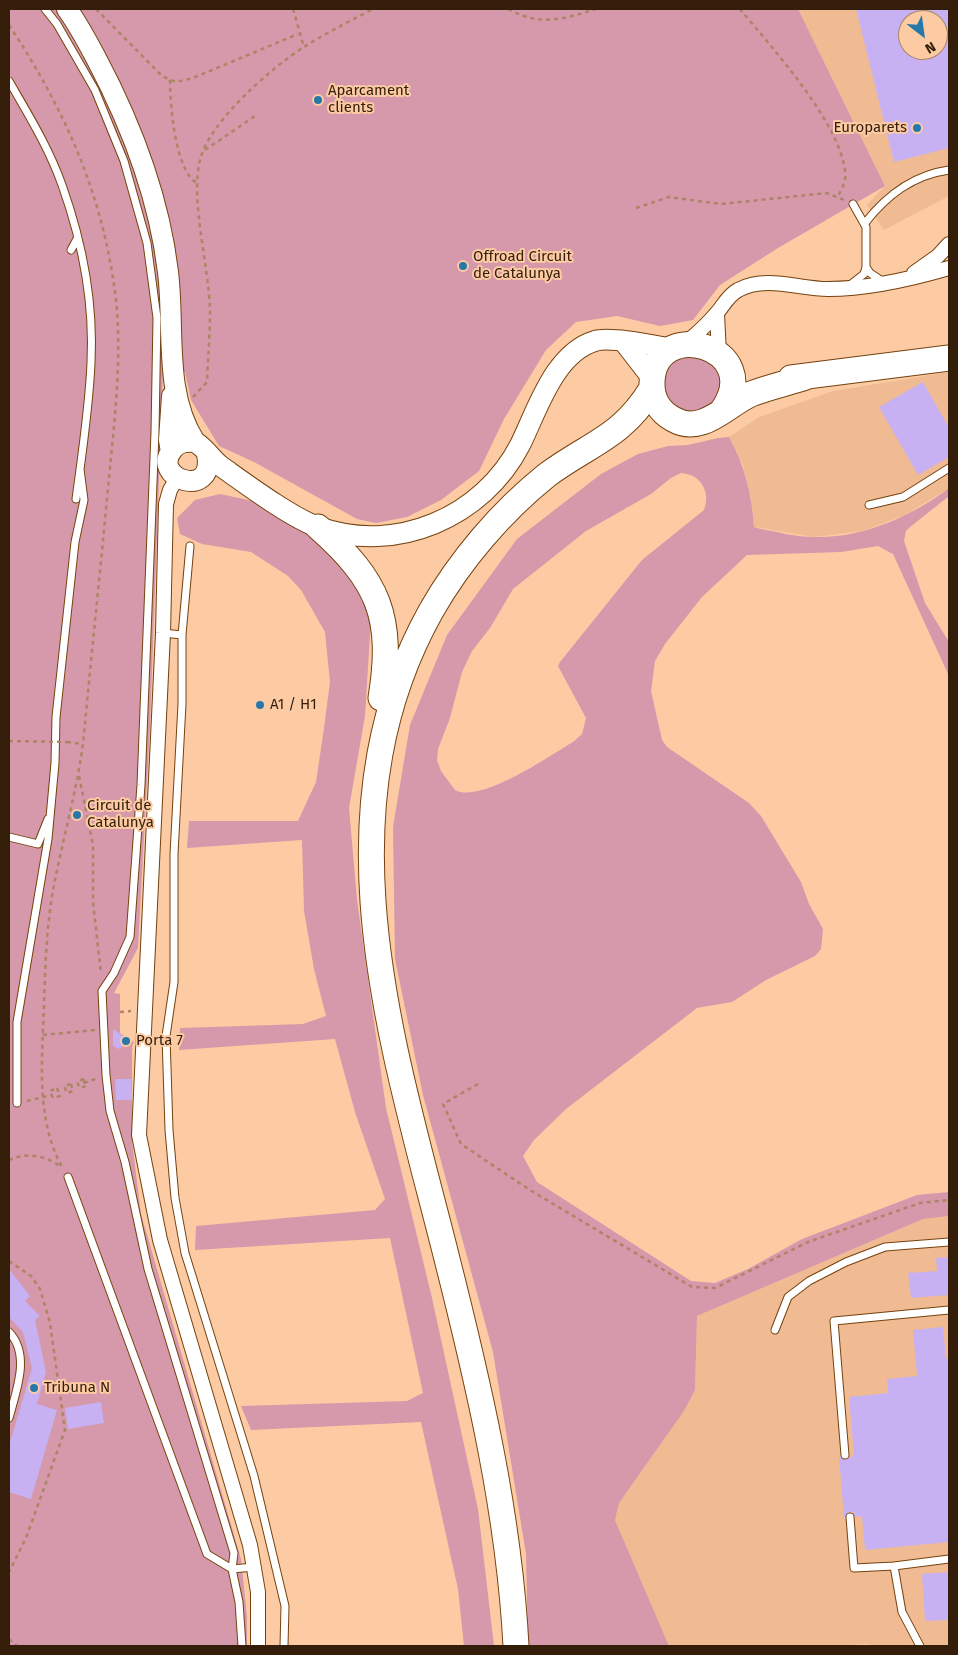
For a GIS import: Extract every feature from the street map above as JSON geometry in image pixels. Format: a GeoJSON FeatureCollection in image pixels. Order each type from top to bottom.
{"type":"FeatureCollection","features":[{"type":"Feature","properties":{"kind":"highway"},"geometry":{"type":"LineString","coordinates":[[375,773],[387,714],[400,677],[430,612],[449,581],[481,539],[529,491],[551,473],[600,442],[634,415],[652,383],[662,358],[679,346],[703,345],[738,372],[760,378],[806,377],[949,358]]}},
{"type":"Feature","properties":{"kind":"highway"},"geometry":{"type":"LineString","coordinates":[[722,411],[732,388],[731,372],[723,359]]}},
{"type":"Feature","properties":{"kind":"highway"},"geometry":{"type":"LineString","coordinates":[[600,442],[651,424],[678,422],[692,424],[705,422],[754,394],[806,377]]}},
{"type":"Feature","properties":{"kind":"highway"},"geometry":{"type":"LineString","coordinates":[[652,383],[658,406],[678,422]]}},
{"type":"Feature","properties":{"kind":"highway"},"geometry":{"type":"LineString","coordinates":[[318,527],[339,546],[364,577],[376,597],[383,619],[386,665],[376,742],[370,817],[373,910],[381,975],[403,1089],[474,1369],[505,1530],[516,1646]]}},
{"type":"Feature","properties":{"kind":"street"},"geometry":{"type":"LineString","coordinates":[[67,9],[113,90],[141,158],[154,203],[168,271],[174,377],[182,417],[202,456],[216,472],[247,483],[318,527],[362,536],[394,535],[425,527],[465,509],[493,484],[506,468],[520,444],[533,414],[561,365],[584,345],[595,340],[606,339],[679,346],[718,314],[723,303],[731,294],[756,284],[785,284],[827,289],[846,288],[888,283],[909,276],[949,268]]}},
{"type":"Feature","properties":{"kind":"street"},"geometry":{"type":"LineString","coordinates":[[909,276],[938,256],[949,244]]}},
{"type":"Feature","properties":{"kind":"street"},"geometry":{"type":"LineString","coordinates":[[718,314],[723,359]]}},
{"type":"Feature","properties":{"kind":"street"},"geometry":{"type":"LineString","coordinates":[[624,342],[652,383]]}},
{"type":"Feature","properties":{"kind":"street"},"geometry":{"type":"LineString","coordinates":[[171,452],[168,440],[174,377]]}},
{"type":"Feature","properties":{"kind":"street"},"geometry":{"type":"LineString","coordinates":[[178,444],[202,456],[200,478],[189,482],[173,474],[168,463],[171,452],[178,444]]}},
{"type":"Feature","properties":{"kind":"street"},"geometry":{"type":"LineString","coordinates":[[178,478],[170,490],[166,504],[163,633],[147,934],[139,1135],[160,1240],[244,1522],[258,1592],[258,1646]]}},
{"type":"Feature","properties":{"kind":"lane"},"geometry":{"type":"LineString","coordinates":[[45,9],[57,24],[95,90],[124,161],[147,243],[157,318],[155,432],[141,785],[130,937],[114,973],[102,991],[106,1075],[110,1111],[125,1162],[148,1269],[217,1492],[234,1554],[232,1569],[239,1602],[242,1646]]}},
{"type":"Feature","properties":{"kind":"lane"},"geometry":{"type":"LineString","coordinates":[[9,81],[38,130],[62,184],[77,239],[88,302],[91,355],[76,498]]}},
{"type":"Feature","properties":{"kind":"lane"},"geometry":{"type":"LineString","coordinates":[[865,223],[882,202],[897,191],[929,173],[949,170]]}},
{"type":"Feature","properties":{"kind":"lane"},"geometry":{"type":"LineString","coordinates":[[846,288],[864,274],[866,267],[865,223],[853,204]]}},
{"type":"Feature","properties":{"kind":"lane"},"geometry":{"type":"LineString","coordinates":[[71,250],[77,239]]}},
{"type":"Feature","properties":{"kind":"lane"},"geometry":{"type":"LineString","coordinates":[[866,267],[876,279],[888,283]]}},
{"type":"Feature","properties":{"kind":"lane"},"geometry":{"type":"LineString","coordinates":[[869,505],[903,497],[949,468]]}},
{"type":"Feature","properties":{"kind":"lane"},"geometry":{"type":"LineString","coordinates":[[18,1103],[13,1073],[16,1022],[51,812],[56,717],[75,542],[84,500],[80,469]]}},
{"type":"Feature","properties":{"kind":"lane"},"geometry":{"type":"LineString","coordinates":[[190,546],[182,635],[182,704],[174,854],[174,982],[166,1036],[169,1130],[175,1198],[185,1254],[254,1476],[285,1606],[284,1646]]}},
{"type":"Feature","properties":{"kind":"lane"},"geometry":{"type":"LineString","coordinates":[[163,633],[182,635]]}},
{"type":"Feature","properties":{"kind":"lane"},"geometry":{"type":"LineString","coordinates":[[9,837],[38,844],[51,812]]}},
{"type":"Feature","properties":{"kind":"lane"},"geometry":{"type":"LineString","coordinates":[[68,1177],[207,1554],[232,1569],[254,1567]]}},
{"type":"Feature","properties":{"kind":"lane"},"geometry":{"type":"LineString","coordinates":[[775,1330],[788,1297],[809,1281],[846,1262],[885,1247],[949,1242]]}},
{"type":"Feature","properties":{"kind":"lane"},"geometry":{"type":"LineString","coordinates":[[845,1455],[834,1321],[949,1310]]}},
{"type":"Feature","properties":{"kind":"lane"},"geometry":{"type":"LineString","coordinates":[[9,1332],[20,1348],[21,1362],[9,1418]]}},
{"type":"Feature","properties":{"kind":"lane"},"geometry":{"type":"LineString","coordinates":[[850,1517],[854,1568],[894,1566],[949,1559]]}},
{"type":"Feature","properties":{"kind":"lane"},"geometry":{"type":"LineString","coordinates":[[894,1566],[902,1612],[920,1646]]}},
{"type":"Feature","properties":{"kind":"path"},"geometry":{"type":"LineString","coordinates":[[96,9],[162,76],[176,82],[193,78],[298,34]]}},
{"type":"Feature","properties":{"kind":"path"},"geometry":{"type":"LineString","coordinates":[[294,9],[298,34],[304,47]]}},
{"type":"Feature","properties":{"kind":"path"},"geometry":{"type":"LineString","coordinates":[[191,400],[207,382],[209,319],[197,183],[200,159],[204,150],[213,132],[240,101],[276,68],[304,47],[373,9]]}},
{"type":"Feature","properties":{"kind":"path"},"geometry":{"type":"LineString","coordinates":[[508,9],[528,19],[546,21],[596,9]]}},
{"type":"Feature","properties":{"kind":"path"},"geometry":{"type":"LineString","coordinates":[[636,208],[669,197],[721,204],[827,193],[838,196],[846,173],[842,155],[817,107],[740,9]]}},
{"type":"Feature","properties":{"kind":"path"},"geometry":{"type":"LineString","coordinates":[[170,80],[170,102],[177,148],[191,180],[197,183]]}},
{"type":"Feature","properties":{"kind":"path"},"geometry":{"type":"LineString","coordinates":[[204,150],[255,116]]}},
{"type":"Feature","properties":{"kind":"path"},"geometry":{"type":"LineString","coordinates":[[9,742],[67,742],[83,744]]}},
{"type":"Feature","properties":{"kind":"path"},"geometry":{"type":"LineString","coordinates":[[79,774],[93,845],[93,902],[102,991]]}},
{"type":"Feature","properties":{"kind":"path"},"geometry":{"type":"LineString","coordinates":[[43,1035],[96,1030]]}},
{"type":"Feature","properties":{"kind":"path"},"geometry":{"type":"LineString","coordinates":[[18,1103],[52,1095],[53,1098],[60,1096],[59,1093],[65,1090],[64,1086],[71,1084],[72,1088],[79,1085]]}},
{"type":"Feature","properties":{"kind":"path"},"geometry":{"type":"LineString","coordinates":[[478,1084],[443,1104],[460,1144],[530,1190],[692,1287],[715,1288],[808,1242],[920,1203],[949,1200]]}},
{"type":"Feature","properties":{"kind":"path"},"geometry":{"type":"LineString","coordinates":[[9,1160],[28,1155],[41,1157],[62,1168]]}},
{"type":"Feature","properties":{"kind":"path"},"geometry":{"type":"LineString","coordinates":[[9,1261],[30,1276],[40,1290],[51,1333],[65,1430],[26,1538],[9,1572]]}},
{"type":"Feature","properties":{"kind":"path"},"geometry":{"type":"LineString","coordinates":[[9,1639],[17,1646]]}},
{"type":"Feature","properties":{"kind":"shaded area"},"geometry":{"type":"Polygon","coordinates":[[[9,9],[798,9],[885,186],[778,248],[720,285],[693,320],[660,326],[617,316],[576,322],[546,350],[504,419],[479,471],[441,500],[407,517],[376,523],[357,519],[254,462],[219,446],[191,400],[185,372],[163,372],[150,726],[138,948],[114,993],[120,994],[120,1033],[134,1042],[132,1046],[132,1141],[141,1214],[241,1559],[247,1616],[247,1646],[9,1646],[9,9]]]}},
{"type":"Feature","properties":{"kind":"shaded area"},"geometry":{"type":"Polygon","coordinates":[[[798,9],[949,9],[949,196],[884,230],[867,205],[885,186],[798,9]]]}},
{"type":"Feature","properties":{"kind":"shaded area"},"geometry":{"type":"Polygon","coordinates":[[[674,356],[713,358],[724,386],[707,411],[686,414],[668,404],[661,373],[674,356]]]}},
{"type":"Feature","properties":{"kind":"shaded area"},"geometry":{"type":"Polygon","coordinates":[[[949,372],[949,488],[905,515],[862,531],[815,537],[754,527],[751,497],[743,465],[729,437],[759,417],[833,391],[949,372]]]}},
{"type":"Feature","properties":{"kind":"shaded area"},"geometry":{"type":"Polygon","coordinates":[[[729,437],[735,448],[747,481],[754,527],[761,529],[807,537],[832,537],[849,534],[885,524],[903,516],[949,488],[949,496],[906,531],[904,541],[925,603],[949,642],[949,676],[893,554],[878,546],[841,552],[747,555],[702,597],[665,644],[655,661],[651,691],[662,740],[667,747],[749,803],[761,816],[801,882],[809,904],[823,929],[821,949],[815,956],[766,980],[732,1002],[697,1008],[566,1109],[534,1140],[523,1156],[537,1182],[691,1281],[715,1283],[748,1269],[802,1239],[917,1195],[949,1192],[949,1216],[923,1219],[697,1316],[695,1390],[684,1411],[619,1503],[615,1520],[669,1646],[528,1646],[526,1554],[493,1352],[423,1095],[395,959],[393,827],[410,725],[447,635],[517,539],[601,474],[638,454],[668,446],[688,445],[729,437]],[[681,473],[671,478],[651,494],[586,531],[513,589],[490,628],[472,651],[462,672],[450,718],[438,749],[437,760],[441,771],[455,790],[467,793],[497,785],[573,742],[582,734],[586,718],[558,666],[642,560],[704,510],[706,497],[703,485],[699,480],[688,474],[681,473]]]}},
{"type":"Feature","properties":{"kind":"shaded area"},"geometry":{"type":"Polygon","coordinates":[[[220,494],[253,501],[291,521],[344,565],[371,618],[365,716],[349,808],[357,900],[386,1108],[432,1298],[478,1509],[494,1646],[464,1646],[458,1589],[421,1422],[251,1430],[241,1406],[407,1401],[423,1393],[390,1238],[195,1250],[196,1226],[375,1210],[385,1199],[355,1112],[335,1039],[179,1050],[180,1028],[303,1024],[326,1016],[314,969],[304,911],[302,840],[187,848],[189,821],[298,821],[316,782],[330,682],[325,632],[301,590],[288,576],[251,552],[202,544],[180,534],[177,518],[195,500],[220,494]]]}},
{"type":"Feature","properties":{"kind":"shaded area"},"geometry":{"type":"Polygon","coordinates":[[[949,1216],[949,1646],[871,1646],[868,1644],[831,1646],[669,1646],[615,1520],[619,1503],[684,1411],[695,1390],[697,1316],[923,1219],[949,1216]]]}},
{"type":"Feature","properties":{"kind":"building"},"geometry":{"type":"Polygon","coordinates":[[[856,9],[949,9],[949,148],[894,162],[856,9]]]}},
{"type":"Feature","properties":{"kind":"building"},"geometry":{"type":"Polygon","coordinates":[[[923,382],[949,428],[949,457],[918,475],[879,407],[923,382]]]}},
{"type":"Feature","properties":{"kind":"building"},"geometry":{"type":"Polygon","coordinates":[[[113,1029],[131,1041],[119,1049],[113,1046],[113,1029]]]}},
{"type":"Feature","properties":{"kind":"building"},"geometry":{"type":"Polygon","coordinates":[[[115,1079],[131,1079],[132,1100],[116,1100],[115,1079]]]}},
{"type":"Feature","properties":{"kind":"building"},"geometry":{"type":"Polygon","coordinates":[[[949,1257],[949,1295],[911,1298],[908,1273],[937,1271],[936,1258],[949,1257]]]}},
{"type":"Feature","properties":{"kind":"building","name":"Tribuna N"},"geometry":{"type":"Polygon","coordinates":[[[9,1269],[30,1296],[25,1301],[40,1316],[35,1320],[46,1372],[37,1404],[57,1410],[31,1499],[9,1492],[9,1446],[32,1368],[23,1332],[9,1317],[9,1269]]]}},
{"type":"Feature","properties":{"kind":"building"},"geometry":{"type":"Polygon","coordinates":[[[943,1327],[946,1358],[949,1358],[949,1542],[865,1550],[862,1516],[855,1517],[853,1512],[849,1512],[844,1518],[839,1456],[845,1460],[854,1455],[849,1397],[888,1393],[887,1379],[917,1376],[913,1330],[943,1327]]]}},
{"type":"Feature","properties":{"kind":"building"},"geometry":{"type":"Polygon","coordinates":[[[101,1402],[104,1423],[68,1429],[65,1408],[101,1402]]]}},
{"type":"Feature","properties":{"kind":"building"},"geometry":{"type":"Polygon","coordinates":[[[949,1572],[949,1620],[925,1621],[922,1574],[949,1572]]]}},
{"type":"Feature","properties":{"kind":"place","name":"Aparcament clients"},"geometry":{"type":"Point","coordinates":[318,100]}},
{"type":"Feature","properties":{"kind":"place","name":"Europarets"},"geometry":{"type":"Point","coordinates":[917,128]}},
{"type":"Feature","properties":{"kind":"place","name":"Offroad Circuit de Catalunya"},"geometry":{"type":"Point","coordinates":[463,266]}},
{"type":"Feature","properties":{"kind":"place","name":"A1 / H1"},"geometry":{"type":"Point","coordinates":[260,705]}},
{"type":"Feature","properties":{"kind":"place","name":"Circuit de Catalunya"},"geometry":{"type":"Point","coordinates":[77,815]}},
{"type":"Feature","properties":{"kind":"place","name":"Porta 7"},"geometry":{"type":"Point","coordinates":[126,1041]}},
{"type":"Feature","properties":{"kind":"place","name":"Tribuna N"},"geometry":{"type":"Point","coordinates":[34,1388]}}]}
